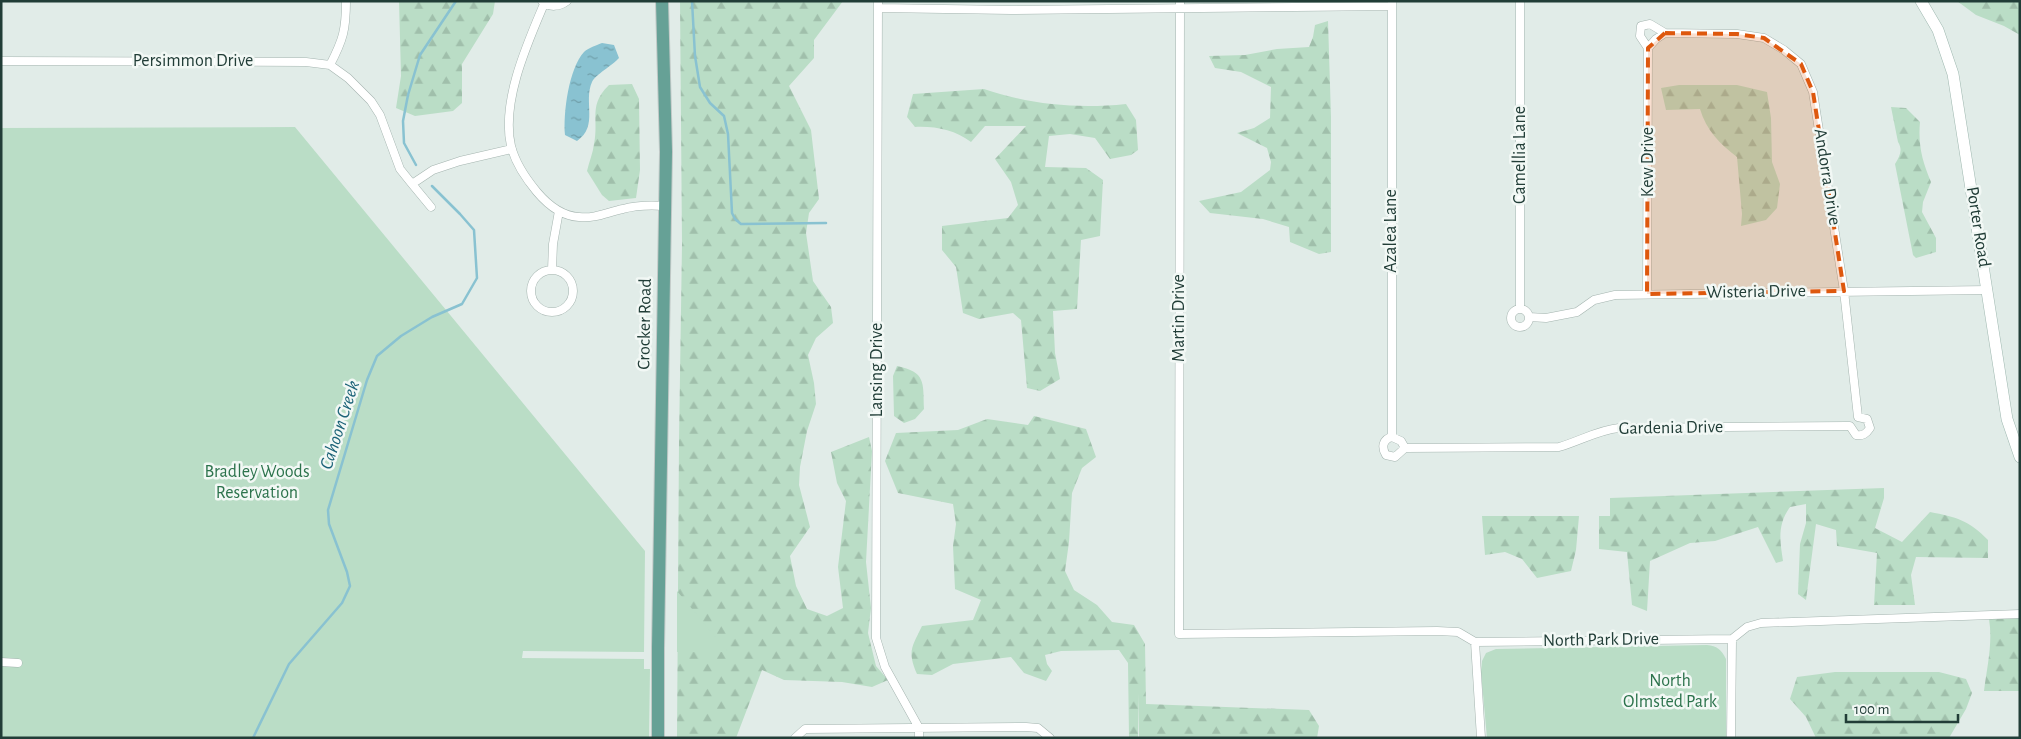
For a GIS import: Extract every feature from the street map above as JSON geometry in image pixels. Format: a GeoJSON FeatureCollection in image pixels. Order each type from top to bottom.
{"type":"FeatureCollection","features":[{"type":"Feature","properties":{"kind":"main road","name":"Crocker Road"},"geometry":{"type":"LineString","coordinates":[[658,738],[666,152],[662,1]]}},
{"type":"Feature","properties":{"kind":"main road","name":"Porter Road"},"geometry":{"type":"LineString","coordinates":[[1920,1],[1938,30],[1954,74],[2007,418],[2020,457]]}},
{"type":"Feature","properties":{"kind":"street"},"geometry":{"type":"LineString","coordinates":[[330,65],[341,45],[346,27],[346,1]]}},
{"type":"Feature","properties":{"kind":"street"},"geometry":{"type":"LineString","coordinates":[[567,1],[556,6],[543,2],[522,55],[511,108],[509,134],[512,149],[528,182],[545,202],[559,211],[577,217],[595,217],[640,206],[665,206]]}},
{"type":"Feature","properties":{"kind":"street","name":"Camellia Lane"},"geometry":{"type":"LineString","coordinates":[[1520,1],[1520,308]]}},
{"type":"Feature","properties":{"kind":"street"},"geometry":{"type":"LineString","coordinates":[[878,5],[1012,10],[1180,5],[1392,4]]}},
{"type":"Feature","properties":{"kind":"street","name":"Azalea Lane"},"geometry":{"type":"LineString","coordinates":[[1386,455],[1384,443],[1392,436],[1392,4]]}},
{"type":"Feature","properties":{"kind":"street","name":"Lansing Drive"},"geometry":{"type":"LineString","coordinates":[[878,5],[878,595],[876,638],[885,667],[919,728]]}},
{"type":"Feature","properties":{"kind":"street","name":"Martin Drive"},"geometry":{"type":"LineString","coordinates":[[1180,5],[1180,634]]}},
{"type":"Feature","properties":{"kind":"street","name":"Andorra Drive"},"geometry":{"type":"LineString","coordinates":[[1640,32],[1641,26],[1646,24],[1654,26],[1665,33],[1737,34],[1764,38],[1784,50],[1801,64],[1813,92],[1844,291],[1858,417]]}},
{"type":"Feature","properties":{"kind":"street","name":"Kew Drive"},"geometry":{"type":"LineString","coordinates":[[1640,32],[1648,48],[1647,294]]}},
{"type":"Feature","properties":{"kind":"street"},"geometry":{"type":"LineString","coordinates":[[1648,48],[1665,33]]}},
{"type":"Feature","properties":{"kind":"street","name":"Persimmon Drive"},"geometry":{"type":"LineString","coordinates":[[1,61],[306,62],[330,65],[348,78],[371,101],[380,115],[400,169],[431,207]]}},
{"type":"Feature","properties":{"kind":"street"},"geometry":{"type":"LineString","coordinates":[[412,184],[433,170],[460,160],[512,149]]}},
{"type":"Feature","properties":{"kind":"street"},"geometry":{"type":"LineString","coordinates":[[552,270],[553,244],[559,211]]}},
{"type":"Feature","properties":{"kind":"street"},"geometry":{"type":"LineString","coordinates":[[552,270],[559,271],[570,280],[573,293],[572,300],[563,310],[549,312],[537,306],[531,294],[534,280],[545,271],[552,270]]}},
{"type":"Feature","properties":{"kind":"street","name":"Wisteria Drive"},"geometry":{"type":"LineString","coordinates":[[1529,317],[1546,318],[1577,312],[1594,300],[1615,295],[1988,290]]}},
{"type":"Feature","properties":{"kind":"street"},"geometry":{"type":"LineString","coordinates":[[1520,308],[1527,312],[1529,317],[1528,323],[1523,327],[1513,325],[1510,320],[1511,314],[1520,308]]}},
{"type":"Feature","properties":{"kind":"street","name":"Gardenia Drive"},"geometry":{"type":"LineString","coordinates":[[1386,455],[1395,457],[1405,448],[1550,448],[1579,441],[1608,429],[1619,428],[1850,426],[1854,433],[1859,435],[1867,433],[1870,428],[1867,419],[1863,416],[1858,417]]}},
{"type":"Feature","properties":{"kind":"street"},"geometry":{"type":"LineString","coordinates":[[1850,426],[1852,420],[1858,417]]}},
{"type":"Feature","properties":{"kind":"street"},"geometry":{"type":"LineString","coordinates":[[1392,436],[1401,441],[1405,448]]}},
{"type":"Feature","properties":{"kind":"street"},"geometry":{"type":"LineString","coordinates":[[1731,738],[1732,639],[1747,627],[1761,623],[2020,614]]}},
{"type":"Feature","properties":{"kind":"street","name":"North Park Drive"},"geometry":{"type":"LineString","coordinates":[[1180,634],[1437,631],[1458,632],[1475,642],[1732,639]]}},
{"type":"Feature","properties":{"kind":"street"},"geometry":{"type":"LineString","coordinates":[[1475,642],[1481,738]]}},
{"type":"Feature","properties":{"kind":"street"},"geometry":{"type":"LineString","coordinates":[[1,662],[18,662]]}},
{"type":"Feature","properties":{"kind":"street"},"geometry":{"type":"LineString","coordinates":[[795,738],[805,729],[1026,726],[1038,728],[1050,738]]}},
{"type":"Feature","properties":{"kind":"street"},"geometry":{"type":"LineString","coordinates":[[919,728],[919,738]]}},
{"type":"Feature","properties":{"kind":"highlighted area"},"geometry":{"type":"Polygon","coordinates":[[[1665,33],[1737,34],[1764,38],[1801,64],[1813,92],[1844,291],[1647,294],[1648,48],[1665,33]]]}},
{"type":"Feature","properties":{"kind":"green space"},"geometry":{"type":"Polygon","coordinates":[[[399,1],[495,1],[493,14],[462,64],[462,103],[453,111],[415,116],[396,108],[401,76],[399,1]]]}},
{"type":"Feature","properties":{"kind":"green space"},"geometry":{"type":"Polygon","coordinates":[[[680,1],[843,1],[814,40],[814,58],[789,86],[811,130],[819,199],[809,213],[806,233],[813,281],[831,307],[833,323],[816,338],[808,355],[816,404],[807,431],[800,467],[799,485],[810,527],[790,556],[796,586],[807,609],[827,616],[843,608],[838,567],[846,501],[837,483],[831,452],[869,437],[872,451],[866,562],[871,608],[868,633],[876,666],[888,680],[872,687],[842,682],[784,680],[762,670],[736,738],[677,738],[682,244],[680,1]]]}},
{"type":"Feature","properties":{"kind":"green space"},"geometry":{"type":"Polygon","coordinates":[[[1957,1],[2020,1],[2020,35],[2004,26],[1976,15],[1957,1]]]}},
{"type":"Feature","properties":{"kind":"green space"},"geometry":{"type":"Polygon","coordinates":[[[1328,21],[1331,117],[1331,252],[1319,254],[1290,242],[1289,227],[1263,219],[1210,213],[1199,201],[1241,192],[1270,170],[1271,162],[1267,148],[1237,133],[1254,128],[1270,118],[1271,87],[1241,72],[1215,68],[1209,56],[1245,55],[1277,49],[1309,47],[1315,25],[1328,21]]]}},
{"type":"Feature","properties":{"kind":"green space"},"geometry":{"type":"Polygon","coordinates":[[[632,84],[639,99],[640,170],[636,198],[609,201],[602,195],[587,171],[594,144],[596,106],[598,99],[609,85],[632,84]]]}},
{"type":"Feature","properties":{"kind":"green space"},"geometry":{"type":"Polygon","coordinates":[[[1679,85],[1737,85],[1767,92],[1771,118],[1772,162],[1780,184],[1777,208],[1766,220],[1741,226],[1742,214],[1737,157],[1714,136],[1706,124],[1700,109],[1666,110],[1661,88],[1679,85]]]}},
{"type":"Feature","properties":{"kind":"green space"},"geometry":{"type":"Polygon","coordinates":[[[984,89],[1019,99],[1072,106],[1126,104],[1136,120],[1138,150],[1131,155],[1110,159],[1095,138],[1070,134],[1049,136],[1045,167],[1086,168],[1103,180],[1100,236],[1081,240],[1077,309],[1053,311],[1055,353],[1060,379],[1040,391],[1027,388],[1021,320],[1013,313],[979,319],[963,313],[956,267],[942,250],[942,226],[1008,218],[1018,205],[1011,182],[995,159],[1026,126],[985,126],[971,142],[958,134],[944,130],[930,127],[915,127],[907,117],[913,94],[984,89]]]}},
{"type":"Feature","properties":{"kind":"green space"},"geometry":{"type":"Polygon","coordinates":[[[1891,107],[1906,108],[1920,122],[1921,153],[1931,182],[1923,202],[1922,212],[1936,238],[1936,252],[1916,258],[1913,255],[1895,164],[1901,150],[1891,107]]]}},
{"type":"Feature","properties":{"kind":"green space","name":"Bradley Woods Reservation"},"geometry":{"type":"Polygon","coordinates":[[[295,127],[645,551],[644,652],[523,651],[522,658],[644,659],[644,669],[650,669],[649,738],[1,738],[1,128],[295,127]]]}},
{"type":"Feature","properties":{"kind":"green space"},"geometry":{"type":"Polygon","coordinates":[[[897,366],[913,371],[918,375],[923,385],[924,409],[915,419],[904,423],[894,416],[893,376],[897,366]]]}},
{"type":"Feature","properties":{"kind":"green space"},"geometry":{"type":"Polygon","coordinates":[[[1034,416],[1086,429],[1096,457],[1082,468],[1072,493],[1065,571],[1074,590],[1097,605],[1112,622],[1134,625],[1145,644],[1146,704],[1309,710],[1319,726],[1317,738],[1139,738],[1138,693],[1138,738],[1129,738],[1128,663],[1119,650],[1061,651],[1045,655],[1047,664],[1052,671],[1046,681],[1024,673],[1011,657],[953,664],[932,675],[917,674],[912,660],[912,649],[922,626],[973,620],[981,600],[955,589],[953,546],[956,524],[953,504],[898,493],[885,461],[896,433],[958,430],[987,419],[1028,425],[1034,416]]]}},
{"type":"Feature","properties":{"kind":"green space"},"geometry":{"type":"Polygon","coordinates":[[[1884,488],[1884,498],[1875,528],[1902,542],[1930,512],[1947,516],[1962,520],[1975,528],[1988,540],[1988,558],[1916,557],[1911,575],[1915,605],[1874,605],[1877,553],[1837,546],[1836,530],[1816,524],[1806,600],[1798,594],[1800,544],[1806,523],[1806,504],[1790,507],[1783,520],[1780,540],[1783,561],[1776,563],[1758,527],[1715,541],[1690,543],[1650,561],[1647,611],[1632,605],[1627,552],[1599,549],[1599,516],[1610,516],[1610,498],[1884,488]]]}},
{"type":"Feature","properties":{"kind":"green space"},"geometry":{"type":"Polygon","coordinates":[[[1482,516],[1579,516],[1576,550],[1571,571],[1537,578],[1522,559],[1505,552],[1485,555],[1482,516]]]}},
{"type":"Feature","properties":{"kind":"green space"},"geometry":{"type":"Polygon","coordinates":[[[677,591],[728,652],[677,652],[677,591]]]}},
{"type":"Feature","properties":{"kind":"green space"},"geometry":{"type":"Polygon","coordinates":[[[2020,618],[2020,691],[1984,691],[1990,646],[1989,619],[2020,618]]]}},
{"type":"Feature","properties":{"kind":"green space","name":"North Olmsted Park"},"geometry":{"type":"Polygon","coordinates":[[[1707,645],[1718,649],[1726,659],[1726,738],[1487,738],[1481,672],[1482,661],[1486,653],[1496,649],[1707,645]]]}},
{"type":"Feature","properties":{"kind":"green space"},"geometry":{"type":"Polygon","coordinates":[[[1835,672],[1939,672],[1966,679],[1972,693],[1966,709],[1949,738],[1816,738],[1806,717],[1790,699],[1797,677],[1835,672]]]}},
{"type":"Feature","properties":{"kind":"water"},"geometry":{"type":"Polygon","coordinates":[[[602,43],[614,45],[619,58],[592,82],[589,98],[589,121],[584,135],[577,141],[565,135],[566,103],[571,79],[574,69],[584,52],[602,43]]]}},
{"type":"Feature","properties":{"kind":"waterway","name":"Cahoon Creek"},"geometry":{"type":"LineString","coordinates":[[416,165],[404,143],[403,121],[408,95],[420,55],[456,1]]}},
{"type":"Feature","properties":{"kind":"waterway"},"geometry":{"type":"LineString","coordinates":[[692,1],[695,56],[700,87],[710,103],[724,116],[728,134],[732,213],[735,219],[741,224],[826,223]]}},
{"type":"Feature","properties":{"kind":"waterway","name":"Cahoon Creek"},"geometry":{"type":"LineString","coordinates":[[253,738],[289,664],[342,603],[350,586],[347,572],[329,524],[328,510],[367,380],[377,356],[401,336],[432,317],[462,304],[477,278],[474,230],[432,186]]}}]}
